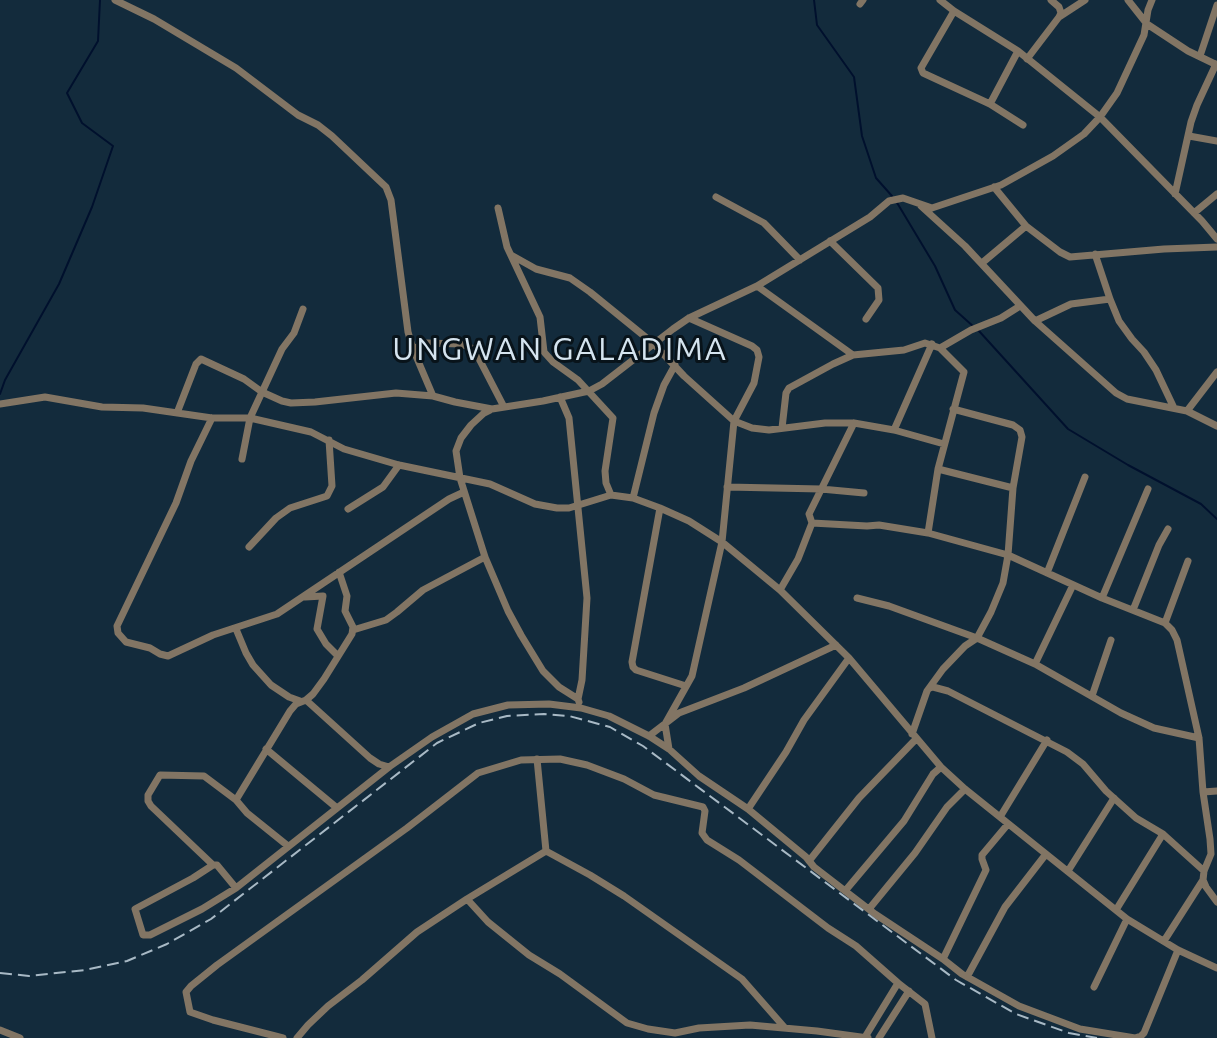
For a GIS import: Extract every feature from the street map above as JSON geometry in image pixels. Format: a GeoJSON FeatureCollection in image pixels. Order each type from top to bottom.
{"type":"FeatureCollection","features":[{"type":"Feature","properties":{"kind":"street"},"geometry":{"type":"LineString","coordinates":[[115,0],[154,19],[236,68],[298,115],[332,136],[386,187],[391,200],[408,332],[433,396]]}},
{"type":"Feature","properties":{"kind":"street"},"geometry":{"type":"LineString","coordinates":[[940,0],[1018,51],[1100,117],[1217,239]]}},
{"type":"Feature","properties":{"kind":"street"},"geometry":{"type":"LineString","coordinates":[[1051,0],[1059,7],[1059,17]]}},
{"type":"Feature","properties":{"kind":"street"},"geometry":{"type":"LineString","coordinates":[[1027,59],[1059,17],[1085,0]]}},
{"type":"Feature","properties":{"kind":"street"},"geometry":{"type":"LineString","coordinates":[[1128,0],[1147,24],[1217,65],[1197,105],[1175,194]]}},
{"type":"Feature","properties":{"kind":"street"},"geometry":{"type":"LineString","coordinates":[[177,413],[196,364],[201,359],[234,374],[262,392],[291,403],[396,393],[433,396],[492,409],[589,391],[689,318],[757,286],[870,217],[889,201],[903,198],[932,208],[994,187],[1053,156],[1084,134],[1117,93],[1139,50],[1152,0]]}},
{"type":"Feature","properties":{"kind":"street"},"geometry":{"type":"LineString","coordinates":[[1200,56],[1217,5]]}},
{"type":"Feature","properties":{"kind":"street"},"geometry":{"type":"LineString","coordinates":[[954,11],[921,68],[923,73],[990,104],[1023,125]]}},
{"type":"Feature","properties":{"kind":"street"},"geometry":{"type":"LineString","coordinates":[[990,104],[1018,51]]}},
{"type":"Feature","properties":{"kind":"street"},"geometry":{"type":"LineString","coordinates":[[1189,136],[1217,141]]}},
{"type":"Feature","properties":{"kind":"street"},"geometry":{"type":"LineString","coordinates":[[994,187],[1026,226],[1070,257],[1217,247]]}},
{"type":"Feature","properties":{"kind":"street"},"geometry":{"type":"LineString","coordinates":[[1194,213],[1217,194]]}},
{"type":"Feature","properties":{"kind":"street"},"geometry":{"type":"LineString","coordinates":[[716,197],[764,223],[800,260]]}},
{"type":"Feature","properties":{"kind":"street"},"geometry":{"type":"LineString","coordinates":[[919,205],[965,246],[1035,321],[1116,393],[1127,399],[1187,411],[1217,426]]}},
{"type":"Feature","properties":{"kind":"street"},"geometry":{"type":"LineString","coordinates":[[498,208],[507,247],[540,317],[544,352],[578,380],[613,418],[605,471],[611,495]]}},
{"type":"Feature","properties":{"kind":"street"},"geometry":{"type":"LineString","coordinates":[[982,263],[1026,226]]}},
{"type":"Feature","properties":{"kind":"street"},"geometry":{"type":"LineString","coordinates":[[830,241],[878,288],[879,300],[866,319]]}},
{"type":"Feature","properties":{"kind":"street"},"geometry":{"type":"LineString","coordinates":[[1095,254],[1119,321],[1156,370],[1174,408]]}},
{"type":"Feature","properties":{"kind":"street"},"geometry":{"type":"LineString","coordinates":[[511,255],[536,269],[570,278],[600,299],[654,344],[734,421],[769,430],[854,423],[944,444]]}},
{"type":"Feature","properties":{"kind":"street"},"geometry":{"type":"LineString","coordinates":[[757,286],[853,355]]}},
{"type":"Feature","properties":{"kind":"street"},"geometry":{"type":"LineString","coordinates":[[1035,321],[1071,304],[1110,299]]}},
{"type":"Feature","properties":{"kind":"street"},"geometry":{"type":"LineString","coordinates":[[894,430],[936,346],[1001,318],[1020,306]]}},
{"type":"Feature","properties":{"kind":"street"},"geometry":{"type":"LineString","coordinates":[[242,459],[250,418],[282,349],[294,333],[303,309]]}},
{"type":"Feature","properties":{"kind":"street"},"geometry":{"type":"LineString","coordinates":[[669,749],[665,724],[694,667],[722,542],[734,421],[754,383],[759,357],[752,346],[689,318]]}},
{"type":"Feature","properties":{"kind":"street"},"geometry":{"type":"LineString","coordinates":[[413,349],[426,343],[461,344],[474,349],[504,407]]}},
{"type":"Feature","properties":{"kind":"street"},"geometry":{"type":"LineString","coordinates":[[782,428],[789,388],[833,364],[853,355],[904,350],[925,343],[936,346],[964,372],[938,469],[928,533]]}},
{"type":"Feature","properties":{"kind":"street"},"geometry":{"type":"LineString","coordinates":[[633,498],[654,413],[675,365]]}},
{"type":"Feature","properties":{"kind":"street"},"geometry":{"type":"LineString","coordinates":[[1187,411],[1217,372]]}},
{"type":"Feature","properties":{"kind":"street"},"geometry":{"type":"LineString","coordinates":[[0,404],[45,397],[102,407],[143,408],[212,418],[250,418],[311,432],[344,449],[399,465],[490,484],[535,504],[557,508],[579,506],[611,495],[633,498],[689,521],[722,542],[780,590],[849,658],[941,767],[965,789],[1127,919],[1178,950],[1217,968]]}},
{"type":"Feature","properties":{"kind":"street"},"geometry":{"type":"LineString","coordinates":[[560,397],[569,418],[587,598],[578,699],[581,708]]}},
{"type":"Feature","properties":{"kind":"street"},"geometry":{"type":"LineString","coordinates":[[492,409],[477,419],[461,438],[456,451],[464,492],[485,557],[508,611],[543,671],[578,699]]}},
{"type":"Feature","properties":{"kind":"street"},"geometry":{"type":"LineString","coordinates":[[809,861],[914,736],[930,688],[943,669],[977,638],[1003,583],[1022,437],[1020,430],[1013,425],[953,409]]}},
{"type":"Feature","properties":{"kind":"street"},"geometry":{"type":"LineString","coordinates":[[212,418],[191,461],[176,503],[116,628],[126,642],[168,656],[213,635],[277,614],[464,492]]}},
{"type":"Feature","properties":{"kind":"street"},"geometry":{"type":"LineString","coordinates":[[780,590],[798,559],[812,523],[809,514],[854,423]]}},
{"type":"Feature","properties":{"kind":"street"},"geometry":{"type":"LineString","coordinates":[[249,547],[276,518],[290,508],[327,496],[332,486],[329,440]]}},
{"type":"Feature","properties":{"kind":"street"},"geometry":{"type":"LineString","coordinates":[[348,509],[383,487],[399,465]]}},
{"type":"Feature","properties":{"kind":"street"},"geometry":{"type":"LineString","coordinates":[[938,469],[1013,488]]}},
{"type":"Feature","properties":{"kind":"street"},"geometry":{"type":"LineString","coordinates":[[1047,573],[1085,477]]}},
{"type":"Feature","properties":{"kind":"street"},"geometry":{"type":"LineString","coordinates":[[727,487],[864,493]]}},
{"type":"Feature","properties":{"kind":"street"},"geometry":{"type":"LineString","coordinates":[[1102,598],[1148,489]]}},
{"type":"Feature","properties":{"kind":"street"},"geometry":{"type":"LineString","coordinates":[[660,508],[632,662],[636,670],[686,686]]}},
{"type":"Feature","properties":{"kind":"street"},"geometry":{"type":"LineString","coordinates":[[812,523],[879,525],[928,533],[1008,555],[1165,623],[1172,630],[1177,640],[1199,738],[1211,854],[1204,875],[1164,941]]}},
{"type":"Feature","properties":{"kind":"street"},"geometry":{"type":"LineString","coordinates":[[1133,610],[1168,529]]}},
{"type":"Feature","properties":{"kind":"street"},"geometry":{"type":"LineString","coordinates":[[236,800],[290,711],[324,679],[353,630],[386,620],[423,590],[485,557]]}},
{"type":"Feature","properties":{"kind":"street"},"geometry":{"type":"LineString","coordinates":[[1165,623],[1188,561]]}},
{"type":"Feature","properties":{"kind":"street"},"geometry":{"type":"LineString","coordinates":[[339,572],[347,596],[345,611],[353,630]]}},
{"type":"Feature","properties":{"kind":"street"},"geometry":{"type":"LineString","coordinates":[[1035,664],[1073,585]]}},
{"type":"Feature","properties":{"kind":"street"},"geometry":{"type":"LineString","coordinates":[[303,597],[323,596],[317,629],[338,656]]}},
{"type":"Feature","properties":{"kind":"street"},"geometry":{"type":"LineString","coordinates":[[857,598],[889,606],[977,638],[1035,664],[1121,713],[1154,728],[1199,738]]}},
{"type":"Feature","properties":{"kind":"street"},"geometry":{"type":"LineString","coordinates":[[236,629],[253,665],[271,685],[289,697],[303,701],[370,758],[389,767]]}},
{"type":"Feature","properties":{"kind":"street"},"geometry":{"type":"LineString","coordinates":[[1092,696],[1111,640]]}},
{"type":"Feature","properties":{"kind":"street"},"geometry":{"type":"LineString","coordinates":[[649,736],[679,713],[744,688],[836,645]]}},
{"type":"Feature","properties":{"kind":"street"},"geometry":{"type":"LineString","coordinates":[[748,809],[804,720],[849,658]]}},
{"type":"Feature","properties":{"kind":"street"},"geometry":{"type":"LineString","coordinates":[[930,688],[948,691],[1067,752],[1136,818],[1163,834],[1204,875],[1206,887],[1217,902]]}},
{"type":"Feature","properties":{"kind":"street"},"geometry":{"type":"LineString","coordinates":[[213,865],[135,909],[143,935],[150,935],[202,909],[236,888],[389,767],[432,737],[473,714],[508,705],[549,704],[609,716],[649,736],[699,776],[748,809],[814,867],[869,909],[967,977],[1019,1006],[1080,1029],[1135,1038],[1144,1033],[1178,950]]}},
{"type":"Feature","properties":{"kind":"street"},"geometry":{"type":"LineString","coordinates":[[1000,817],[1047,740]]}},
{"type":"Feature","properties":{"kind":"street"},"geometry":{"type":"LineString","coordinates":[[266,749],[337,808]]}},
{"type":"Feature","properties":{"kind":"street"},"geometry":{"type":"LineString","coordinates":[[537,759],[546,851]]}},
{"type":"Feature","properties":{"kind":"street"},"geometry":{"type":"LineString","coordinates":[[283,1038],[190,1012],[186,992],[217,965],[478,773],[521,760],[537,759],[560,759],[587,765],[654,795],[703,807],[702,833],[707,840],[856,946],[925,1004],[932,1038]]}},
{"type":"Feature","properties":{"kind":"street"},"geometry":{"type":"LineString","coordinates":[[845,891],[904,821],[933,774],[941,767]]}},
{"type":"Feature","properties":{"kind":"street"},"geometry":{"type":"LineString","coordinates":[[236,888],[217,865],[213,865],[151,806],[148,795],[160,775],[204,776],[288,846]]}},
{"type":"Feature","properties":{"kind":"street"},"geometry":{"type":"LineString","coordinates":[[869,909],[915,853],[947,807],[965,789]]}},
{"type":"Feature","properties":{"kind":"street"},"geometry":{"type":"LineString","coordinates":[[1203,792],[1217,791]]}},
{"type":"Feature","properties":{"kind":"street"},"geometry":{"type":"LineString","coordinates":[[1068,871],[1114,798]]}},
{"type":"Feature","properties":{"kind":"street"},"geometry":{"type":"LineString","coordinates":[[943,959],[986,870],[982,855],[1008,824]]}},
{"type":"Feature","properties":{"kind":"street"},"geometry":{"type":"LineString","coordinates":[[1116,910],[1163,834]]}},
{"type":"Feature","properties":{"kind":"street"},"geometry":{"type":"LineString","coordinates":[[297,1038],[328,1006],[417,932],[546,851]]}},
{"type":"Feature","properties":{"kind":"street"},"geometry":{"type":"LineString","coordinates":[[546,851],[624,896],[742,979],[785,1028]]}},
{"type":"Feature","properties":{"kind":"street"},"geometry":{"type":"LineString","coordinates":[[967,977],[1005,907],[1046,854]]}},
{"type":"Feature","properties":{"kind":"street"},"geometry":{"type":"LineString","coordinates":[[467,899],[488,922],[529,955],[627,1023],[648,1029],[675,1033],[699,1028],[750,1025],[868,1038],[898,983]]}},
{"type":"Feature","properties":{"kind":"street"},"geometry":{"type":"LineString","coordinates":[[1094,987],[1127,919]]}},
{"type":"Feature","properties":{"kind":"street"},"geometry":{"type":"LineString","coordinates":[[879,1038],[909,991]]}},
{"type":"Feature","properties":{"kind":"street"},"geometry":{"type":"LineString","coordinates":[[0,1030],[20,1038]]}},
{"type":"Feature","properties":{"kind":"waterway"},"geometry":{"type":"LineString","coordinates":[[0,394],[59,284],[92,207],[113,146],[82,123],[67,93],[98,41],[100,0]]}},
{"type":"Feature","properties":{"kind":"waterway"},"geometry":{"type":"LineString","coordinates":[[814,0],[817,25],[854,77],[862,136],[876,178],[892,196]]}},
{"type":"Feature","properties":{"kind":"waterway"},"geometry":{"type":"LineString","coordinates":[[896,201],[935,266],[955,310],[974,327]]}},
{"type":"Feature","properties":{"kind":"waterway"},"geometry":{"type":"LineString","coordinates":[[979,331],[1068,429],[1201,504],[1217,519]]}},
{"type":"Feature","properties":{"kind":"railway"},"geometry":{"type":"LineString","coordinates":[[0,973],[29,976],[85,970],[127,961],[167,944],[211,919],[437,743],[479,723],[507,716],[544,714],[569,716],[610,727],[643,746],[956,980],[1016,1014],[1069,1033],[1097,1038]]}},
{"type":"Feature","properties":{"kind":"district","name":"UNGWAN GALADIMA"},"geometry":{"type":"Point","coordinates":[560,349]}}]}
